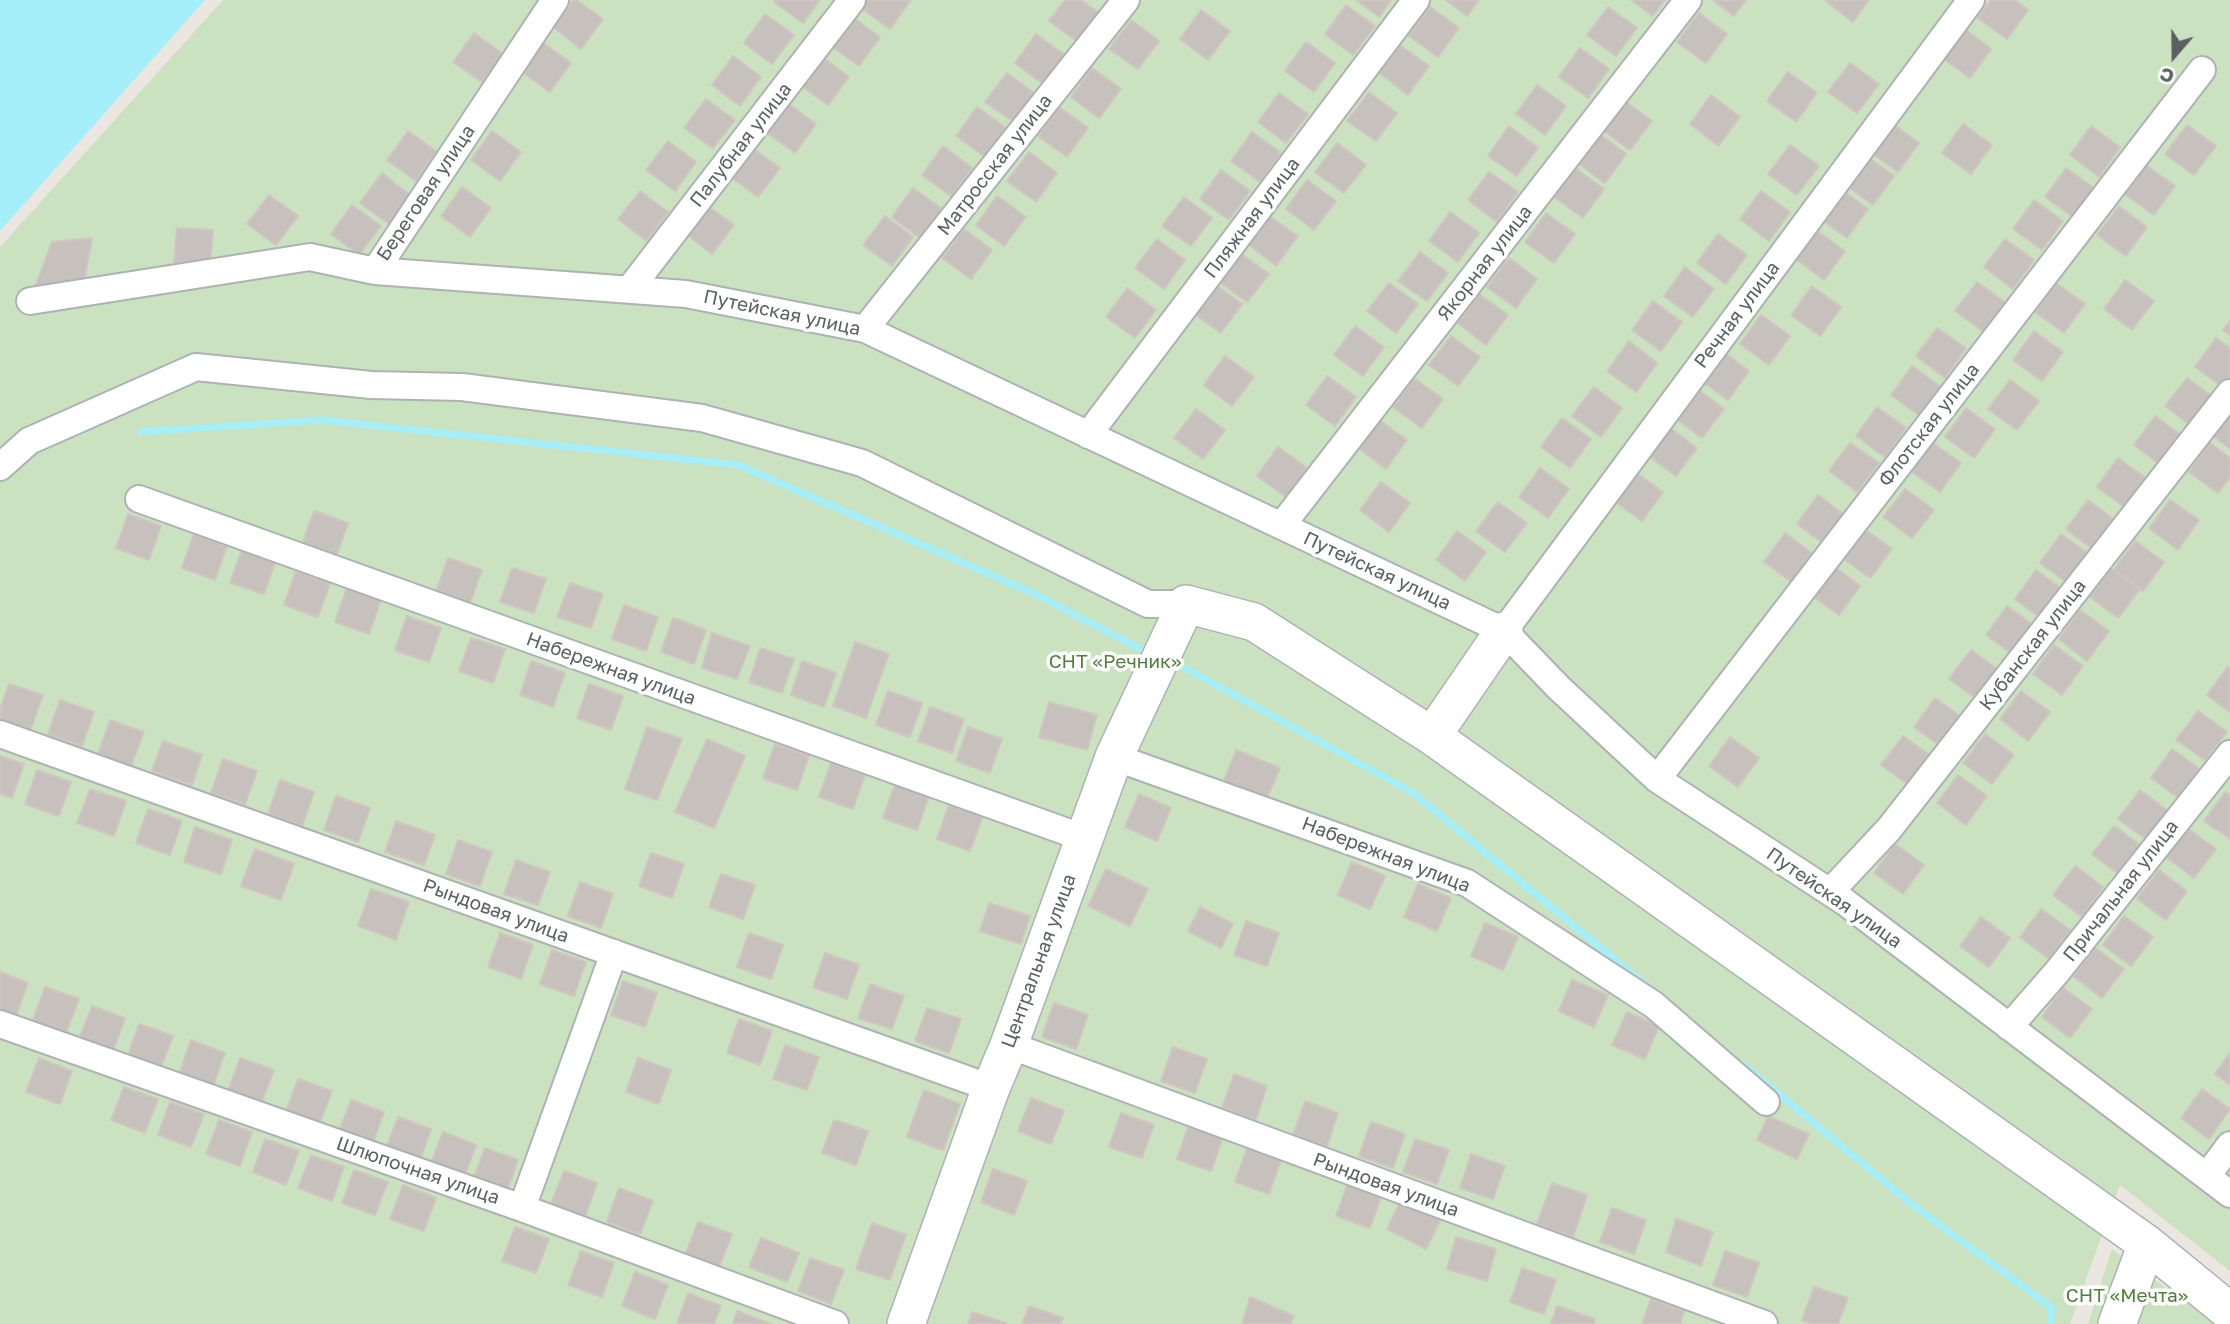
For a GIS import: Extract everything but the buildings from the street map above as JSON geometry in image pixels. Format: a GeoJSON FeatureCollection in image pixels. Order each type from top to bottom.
{"type":"FeatureCollection","features":[{"type":"Feature","properties":{"kind":"street","name":"Береговая улица"},"geometry":{"type":"LineString","coordinates":[[30,301],[310,257],[375,271],[555,0]]}},
{"type":"Feature","properties":{"kind":"street","name":"Палубная улица"},"geometry":{"type":"LineString","coordinates":[[629,290],[852,0]]}},
{"type":"Feature","properties":{"kind":"street","name":"Матросская улица"},"geometry":{"type":"LineString","coordinates":[[865,329],[1126,0]]}},
{"type":"Feature","properties":{"kind":"street","name":"Пляжная улица"},"geometry":{"type":"LineString","coordinates":[[1088,435],[1416,0]]}},
{"type":"Feature","properties":{"kind":"street","name":"Якорная улица"},"geometry":{"type":"LineString","coordinates":[[1282,525],[1688,0]]}},
{"type":"Feature","properties":{"kind":"street","name":"Речная улица"},"geometry":{"type":"LineString","coordinates":[[1504,631],[1971,0]]}},
{"type":"Feature","properties":{"kind":"street","name":"Флотская улица"},"geometry":{"type":"LineString","coordinates":[[1657,779],[2202,70]]}},
{"type":"Feature","properties":{"kind":"street","name":"Путейская улица"},"geometry":{"type":"LineString","coordinates":[[375,271],[686,294],[865,329],[1504,631],[1559,688],[1657,779],[1830,892],[2230,1194]]}},
{"type":"Feature","properties":{"kind":"street"},"geometry":{"type":"LineString","coordinates":[[0,467],[29,441],[196,367],[371,385],[461,387],[702,418],[862,463],[1148,604],[1186,604],[1254,622],[1432,736],[2147,1244],[2230,1312]]}},
{"type":"Feature","properties":{"kind":"street","name":"Кубанская улица"},"geometry":{"type":"LineString","coordinates":[[1830,892],[1889,829],[2230,393]]}},
{"type":"Feature","properties":{"kind":"street","name":"Набережная улица"},"geometry":{"type":"LineString","coordinates":[[139,499],[1084,838]]}},
{"type":"Feature","properties":{"kind":"street","name":"Центральная улица"},"geometry":{"type":"LineString","coordinates":[[906,1324],[1114,757],[1186,604]]}},
{"type":"Feature","properties":{"kind":"street"},"geometry":{"type":"LineString","coordinates":[[1432,736],[1504,631]]}},
{"type":"Feature","properties":{"kind":"street","name":"Рындовая улица"},"geometry":{"type":"LineString","coordinates":[[0,734],[991,1088]]}},
{"type":"Feature","properties":{"kind":"street","name":"Причальная улица"},"geometry":{"type":"LineString","coordinates":[[2010,1027],[2066,961],[2230,754]]}},
{"type":"Feature","properties":{"kind":"street","name":"Набережная улица"},"geometry":{"type":"LineString","coordinates":[[1114,757],[1467,883],[1654,1006],[1766,1102]]}},
{"type":"Feature","properties":{"kind":"street"},"geometry":{"type":"LineString","coordinates":[[522,1208],[614,953]]}},
{"type":"Feature","properties":{"kind":"street","name":"Шлюпочная улица"},"geometry":{"type":"LineString","coordinates":[[0,1024],[522,1208],[835,1324]]}},
{"type":"Feature","properties":{"kind":"street","name":"Рындовая улица"},"geometry":{"type":"LineString","coordinates":[[1009,1045],[1764,1324]]}},
{"type":"Feature","properties":{"kind":"street"},"geometry":{"type":"LineString","coordinates":[[2207,1176],[2230,1144]]}},
{"type":"Feature","properties":{"kind":"street"},"geometry":{"type":"LineString","coordinates":[[2117,1324],[2147,1244]]}},
{"type":"Feature","properties":{"kind":"green space","name":"СНТ «Речник»"},"geometry":{"type":"Polygon","coordinates":[[[223,0],[2230,0],[2230,1271],[2120,1185],[2070,1324],[0,1324],[0,247],[223,0]]]}},
{"type":"Feature","properties":{"kind":"green space","name":"СНТ «Мечта»"},"geometry":{"type":"Polygon","coordinates":[[[2112,1249],[2216,1324],[2088,1324],[2112,1249]]]}},
{"type":"Feature","properties":{"kind":"water"},"geometry":{"type":"Polygon","coordinates":[[[0,0],[205,0],[0,231],[0,0]]]}},
{"type":"Feature","properties":{"kind":"waterway"},"geometry":{"type":"LineString","coordinates":[[141,432],[322,420],[738,465],[1035,594],[1146,652]]}},
{"type":"Feature","properties":{"kind":"waterway"},"geometry":{"type":"LineString","coordinates":[[1174,662],[1413,793],[1648,987]]}},
{"type":"Feature","properties":{"kind":"waterway"},"geometry":{"type":"LineString","coordinates":[[1744,1065],[1906,1200],[2052,1308],[2050,1324]]}}]}
